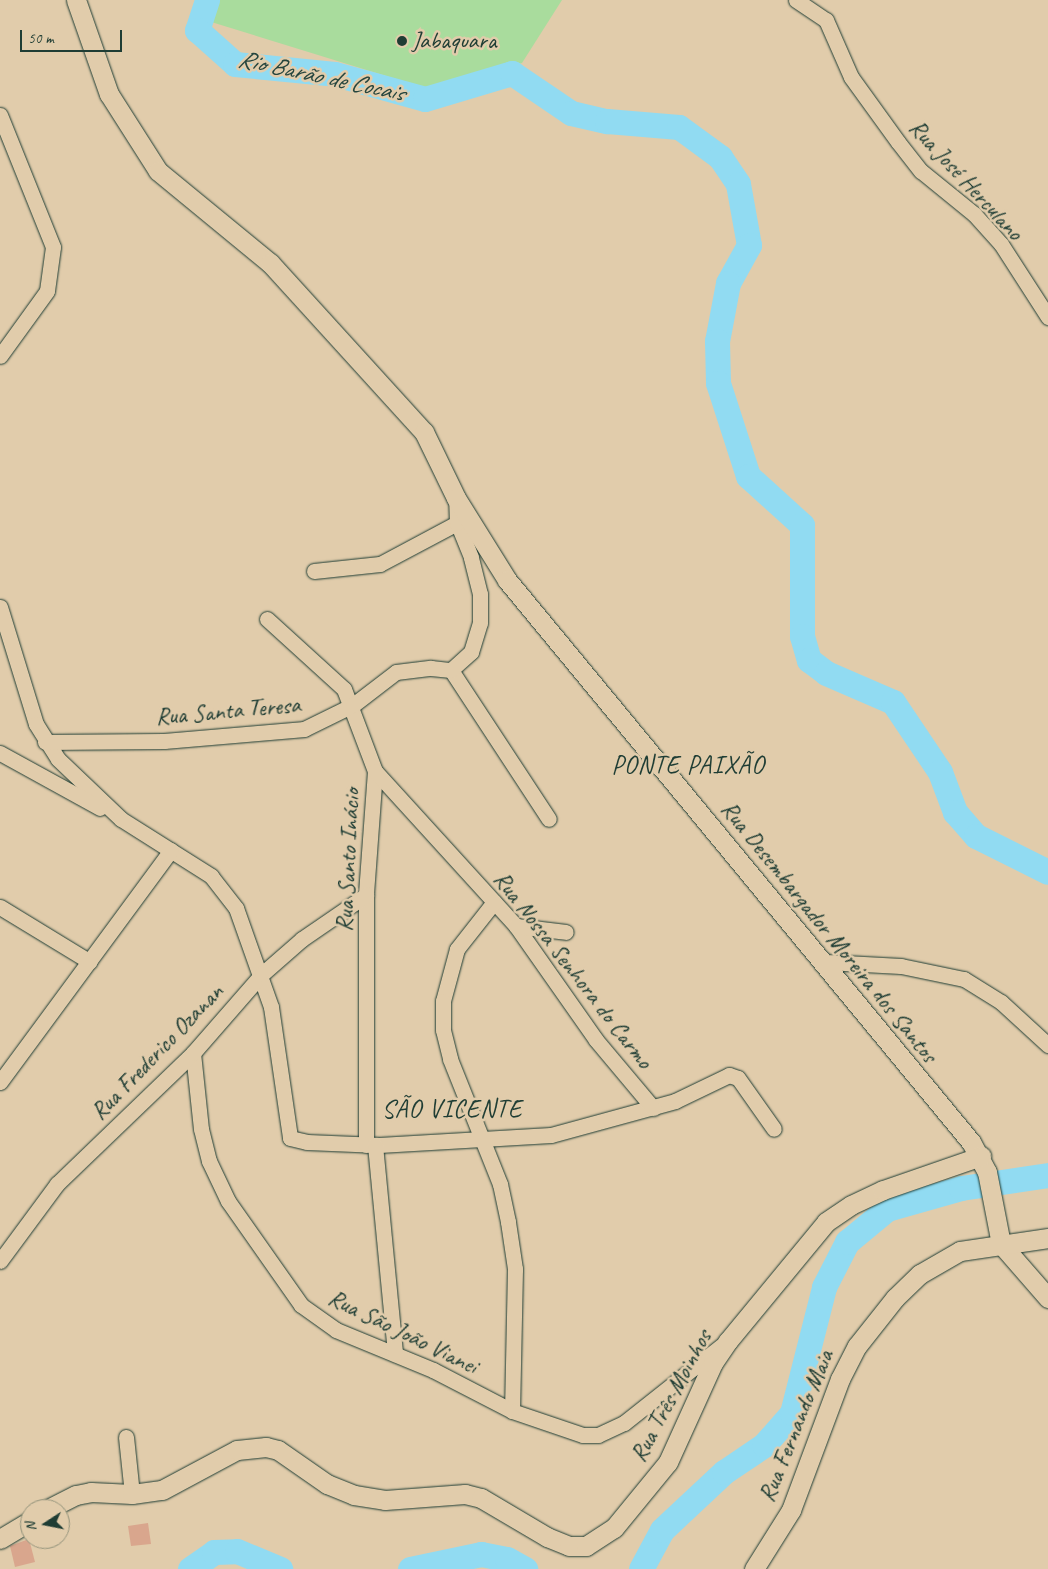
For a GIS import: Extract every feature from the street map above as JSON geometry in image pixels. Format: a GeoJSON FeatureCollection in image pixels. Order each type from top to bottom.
{"type":"FeatureCollection","features":[{"type":"Feature","properties":{"kind":"street","name":"Rua Desembargador Moreira dos Santos"},"geometry":{"type":"LineString","coordinates":[[76,0],[109,94],[158,171],[270,264],[424,432],[456,498],[507,580],[826,962],[981,1156],[991,1185],[998,1236]]}},
{"type":"Feature","properties":{"kind":"street","name":"Rua José Herculano"},"geometry":{"type":"LineString","coordinates":[[796,0],[826,20],[851,77],[886,126],[921,171],[974,214],[1001,244],[1048,317]]}},
{"type":"Feature","properties":{"kind":"street"},"geometry":{"type":"LineString","coordinates":[[0,115],[45,224],[52,254],[47,290],[0,356]]}},
{"type":"Feature","properties":{"kind":"street"},"geometry":{"type":"LineString","coordinates":[[456,498],[456,523],[471,557],[480,594],[480,623],[471,652],[451,670],[549,819]]}},
{"type":"Feature","properties":{"kind":"street"},"geometry":{"type":"LineString","coordinates":[[314,571],[380,564],[456,523]]}},
{"type":"Feature","properties":{"kind":"street"},"geometry":{"type":"LineString","coordinates":[[0,607],[20,682],[45,742],[64,765],[121,819]]}},
{"type":"Feature","properties":{"kind":"street","name":"Rua Santo Inácio"},"geometry":{"type":"LineString","coordinates":[[267,619],[326,669],[353,705],[375,772],[366,895],[370,1145],[395,1354]]}},
{"type":"Feature","properties":{"kind":"street","name":"Rua Santa Teresa"},"geometry":{"type":"LineString","coordinates":[[45,742],[164,741],[275,734],[328,720],[353,705],[396,672],[431,668],[451,670]]}},
{"type":"Feature","properties":{"kind":"street"},"geometry":{"type":"LineString","coordinates":[[0,753],[121,819],[211,876],[225,891],[262,974],[271,1007],[287,1132],[296,1141],[370,1145],[483,1141],[551,1135],[653,1108],[718,1078],[729,1075],[738,1078],[774,1129]]}},
{"type":"Feature","properties":{"kind":"street","name":"Rua Nossa Senhora do Carmo"},"geometry":{"type":"LineString","coordinates":[[375,772],[516,926],[596,1040],[653,1108]]}},
{"type":"Feature","properties":{"kind":"street"},"geometry":{"type":"LineString","coordinates":[[0,1082],[171,850]]}},
{"type":"Feature","properties":{"kind":"street","name":"Rua Frederico Ozanan"},"geometry":{"type":"LineString","coordinates":[[0,1261],[57,1184],[193,1053],[262,974],[302,939],[366,895]]}},
{"type":"Feature","properties":{"kind":"street"},"geometry":{"type":"LineString","coordinates":[[494,902],[457,949],[443,1001],[443,1030],[450,1059],[500,1184],[515,1269],[512,1411]]}},
{"type":"Feature","properties":{"kind":"street"},"geometry":{"type":"LineString","coordinates":[[0,907],[90,962]]}},
{"type":"Feature","properties":{"kind":"street"},"geometry":{"type":"LineString","coordinates":[[516,926],[566,932]]}},
{"type":"Feature","properties":{"kind":"street"},"geometry":{"type":"LineString","coordinates":[[826,962],[944,972],[975,984],[1000,1002],[1048,1045]]}},
{"type":"Feature","properties":{"kind":"street","name":"Rua São João Vianei"},"geometry":{"type":"LineString","coordinates":[[193,1053],[201,1129],[209,1161],[228,1200],[271,1264],[316,1318],[512,1411],[566,1432],[598,1436],[624,1423],[728,1341]]}},
{"type":"Feature","properties":{"kind":"street","name":"Rua Três Moinhos"},"geometry":{"type":"LineString","coordinates":[[68,1499],[76,1495],[132,1494],[162,1490],[237,1450],[266,1447],[278,1450],[327,1484],[354,1495],[385,1500],[465,1494],[488,1502],[547,1537],[569,1546],[586,1546],[614,1528],[668,1462],[713,1363],[784,1269],[832,1218],[884,1190],[981,1156]]}},
{"type":"Feature","properties":{"kind":"street"},"geometry":{"type":"LineString","coordinates":[[998,1236],[1048,1298]]}},
{"type":"Feature","properties":{"kind":"street","name":"Rua Fernando Maia"},"geometry":{"type":"LineString","coordinates":[[754,1569],[791,1510],[824,1416],[857,1346],[920,1274],[960,1251],[998,1236],[1048,1238]]}},
{"type":"Feature","properties":{"kind":"street"},"geometry":{"type":"LineString","coordinates":[[126,1437],[132,1494]]}},
{"type":"Feature","properties":{"kind":"street"},"geometry":{"type":"LineString","coordinates":[[0,1540],[20,1527]]}},
{"type":"Feature","properties":{"kind":"green space","name":"Jabaquara"},"geometry":{"type":"Polygon","coordinates":[[[216,0],[562,0],[522,63],[425,88],[208,21],[216,0]]]}},
{"type":"Feature","properties":{"kind":"building"},"geometry":{"type":"Polygon","coordinates":[[[148,1523],[151,1544],[131,1546],[128,1526],[148,1523]]]}},
{"type":"Feature","properties":{"kind":"building"},"geometry":{"type":"Polygon","coordinates":[[[20,1542],[20,1549],[32,1549],[35,1562],[15,1567],[10,1546],[20,1542]]]}},
{"type":"Feature","properties":{"kind":"waterway","name":"Rio Barão de Cocais"},"geometry":{"type":"LineString","coordinates":[[207,0],[197,30],[235,64],[335,74],[425,99],[512,73],[571,113],[607,121],[679,127],[720,157],[738,184],[749,245],[728,283],[717,341],[718,383],[748,476],[802,525],[802,636],[809,660],[826,673],[893,702],[940,772],[955,812],[976,836],[1048,872]]}},
{"type":"Feature","properties":{"kind":"waterway","name":"Rio Barão de Cocais"},"geometry":{"type":"LineString","coordinates":[[641,1569],[662,1530],[724,1472],[764,1445],[792,1413],[824,1287],[847,1242],[887,1209],[961,1188],[1048,1175]]}},
{"type":"Feature","properties":{"kind":"waterway","name":"Rio Barão de Cocais"},"geometry":{"type":"LineString","coordinates":[[190,1569],[214,1552],[237,1551],[280,1569]]}},
{"type":"Feature","properties":{"kind":"waterway","name":"Rio Barão de Cocais"},"geometry":{"type":"LineString","coordinates":[[410,1569],[481,1554],[507,1559],[525,1569]]}},
{"type":"Feature","properties":{"kind":"place","name":"Jabaquara"},"geometry":{"type":"Point","coordinates":[402,41]}},
{"type":"Feature","properties":{"kind":"district","name":"PONTE PAIXÃO"},"geometry":{"type":"Point","coordinates":[688,765]}},
{"type":"Feature","properties":{"kind":"district","name":"SÃO VICENTE"},"geometry":{"type":"Point","coordinates":[452,1109]}}]}
